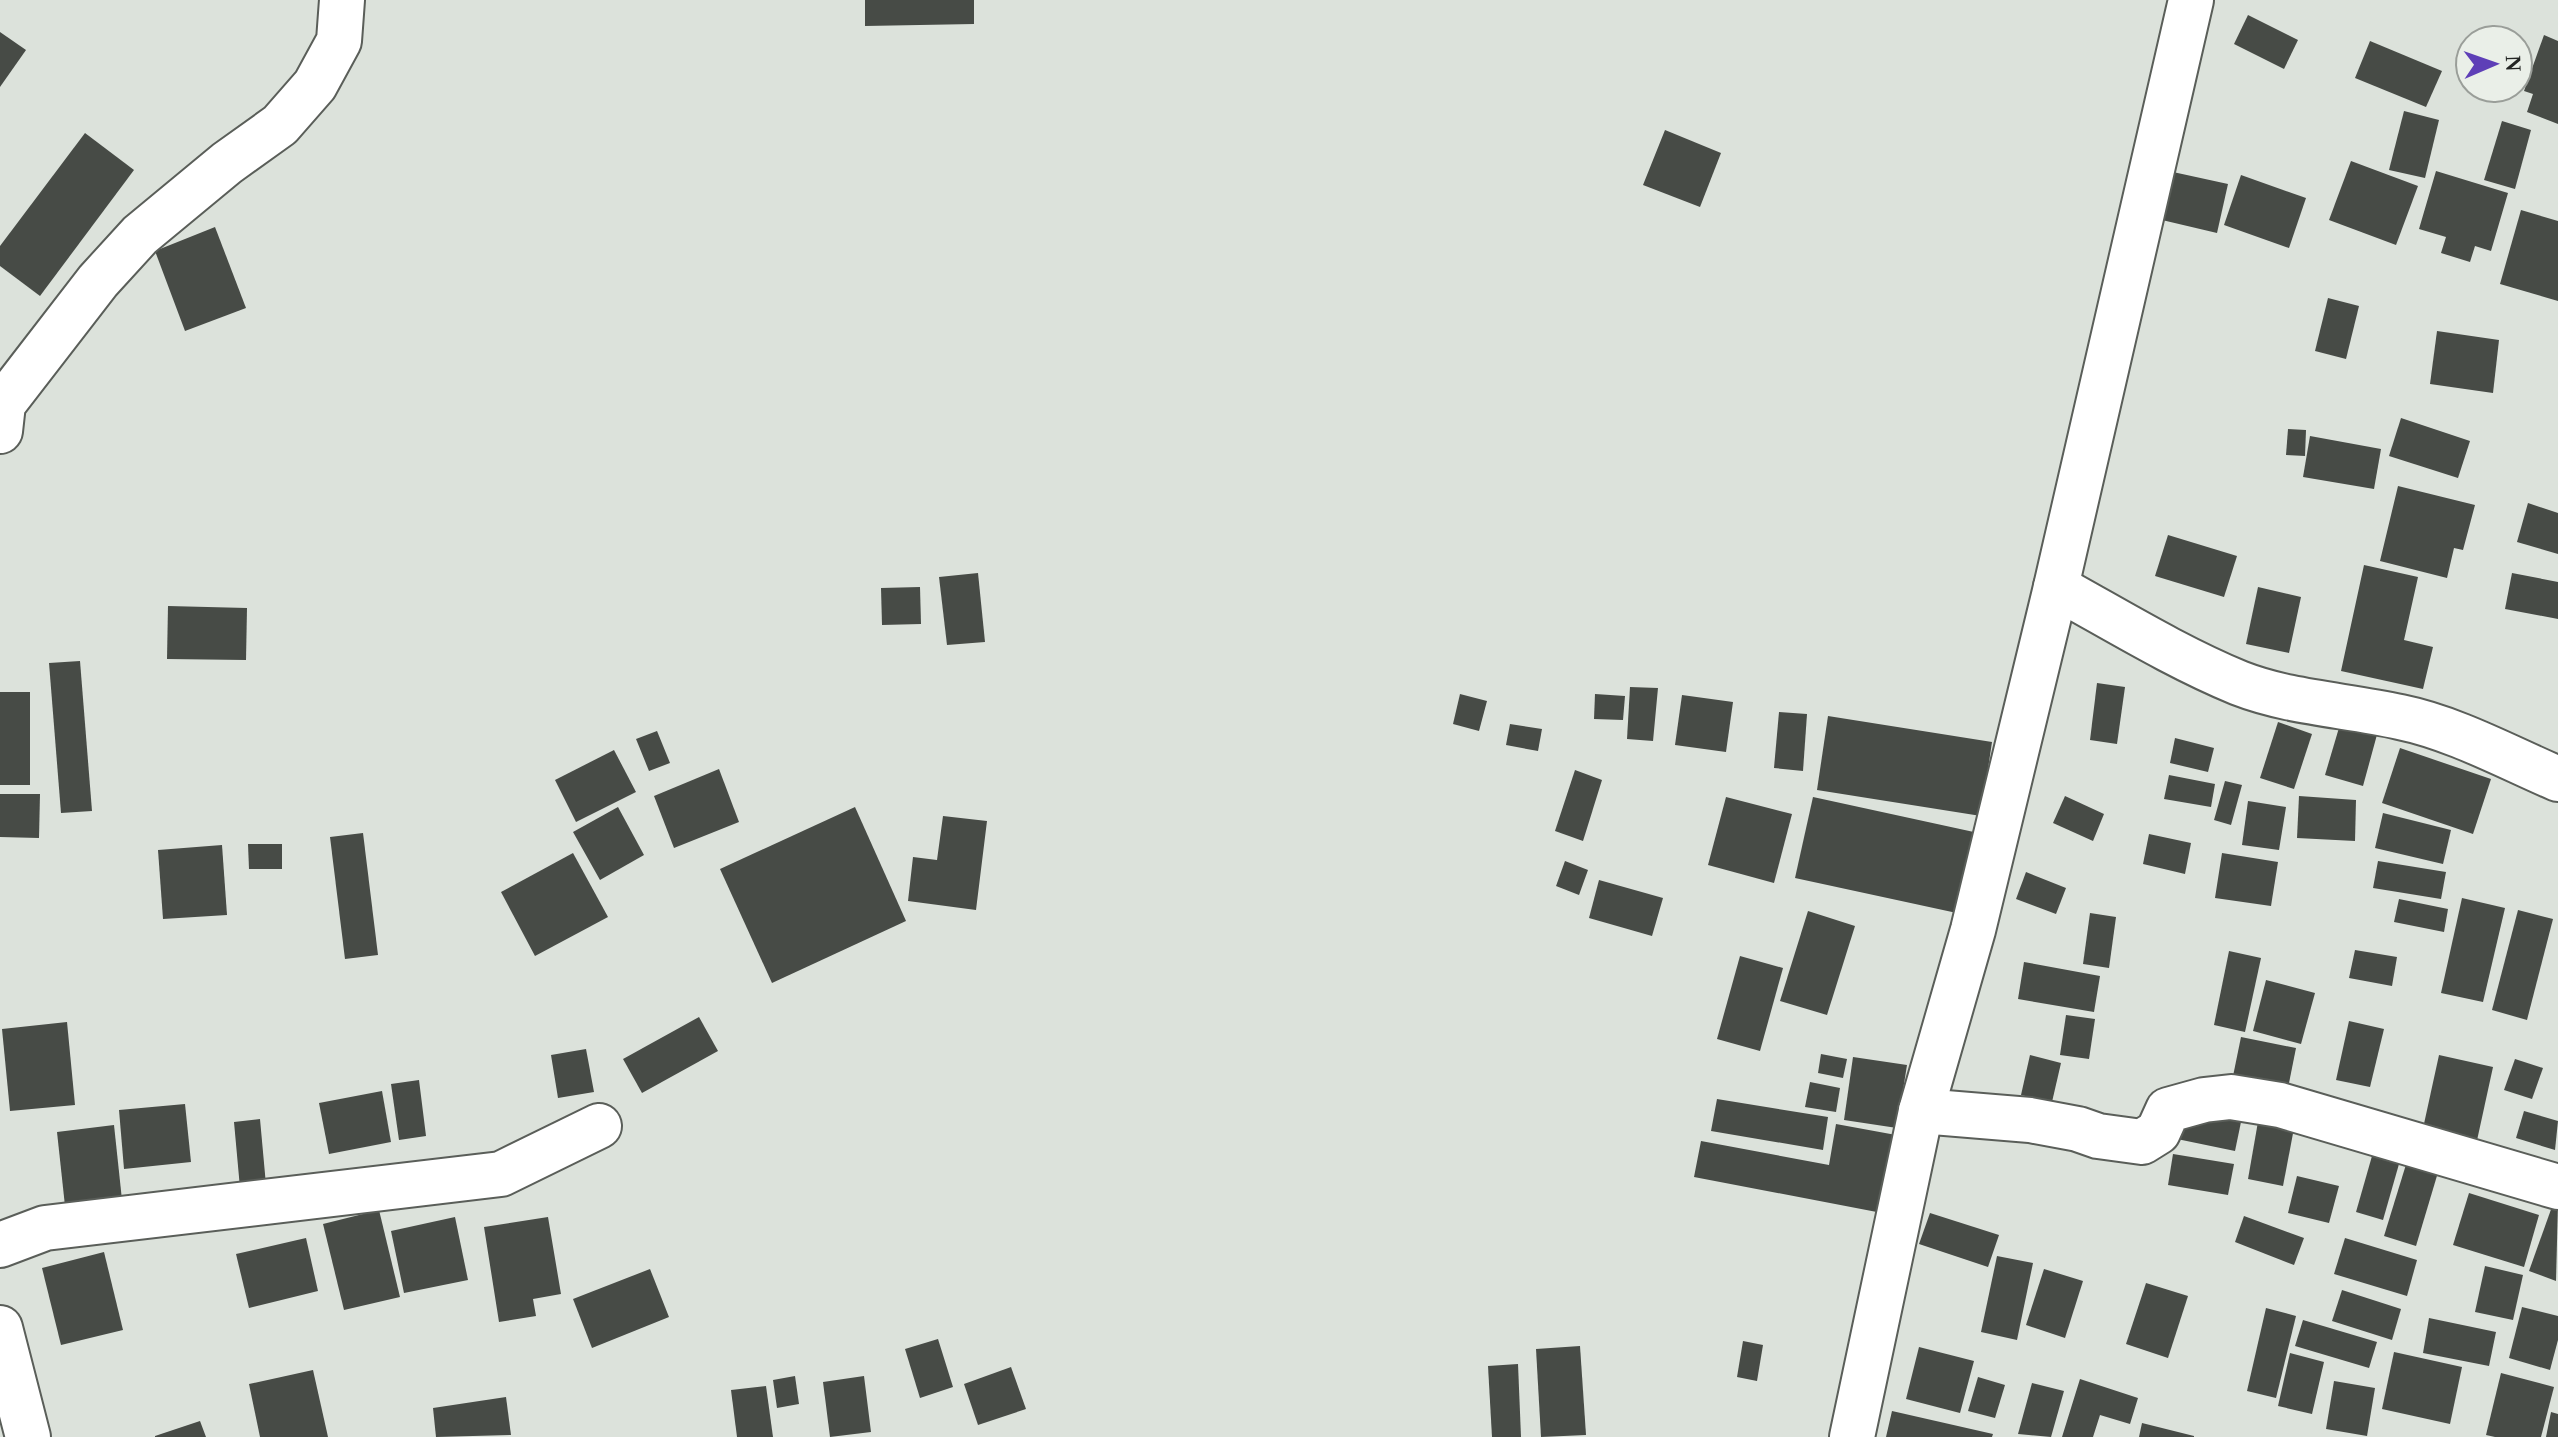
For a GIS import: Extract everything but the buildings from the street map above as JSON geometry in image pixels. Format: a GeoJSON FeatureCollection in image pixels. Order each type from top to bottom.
{"type":"FeatureCollection","features":[{"type":"Feature","properties":{"kind":"street"},"geometry":{"type":"LineString","coordinates":[[1,411],[98,281],[140,235],[227,163],[280,125],[315,85],[339,41],[342,0]]}},
{"type":"Feature","properties":{"kind":"street"},"geometry":{"type":"LineString","coordinates":[[1852,1437],[1921,1111],[1973,930],[2056,587],[2191,0]]}},
{"type":"Feature","properties":{"kind":"street"},"geometry":{"type":"LineString","coordinates":[[2056,587],[2240,683],[2290,697],[2403,717],[2453,733],[2558,779]]}},
{"type":"Feature","properties":{"kind":"street"},"geometry":{"type":"LineString","coordinates":[[1921,1111],[2030,1120],[2098,1136],[2142,1142],[2158,1132],[2168,1110],[2204,1100],[2231,1097],[2295,1109],[2558,1187]]}},
{"type":"Feature","properties":{"kind":"street"},"geometry":{"type":"LineString","coordinates":[[0,1245],[55,1227],[501,1174],[599,1126]]}},
{"type":"Feature","properties":{"kind":"street"},"geometry":{"type":"LineString","coordinates":[[0,1328],[28,1437]]}}]}
